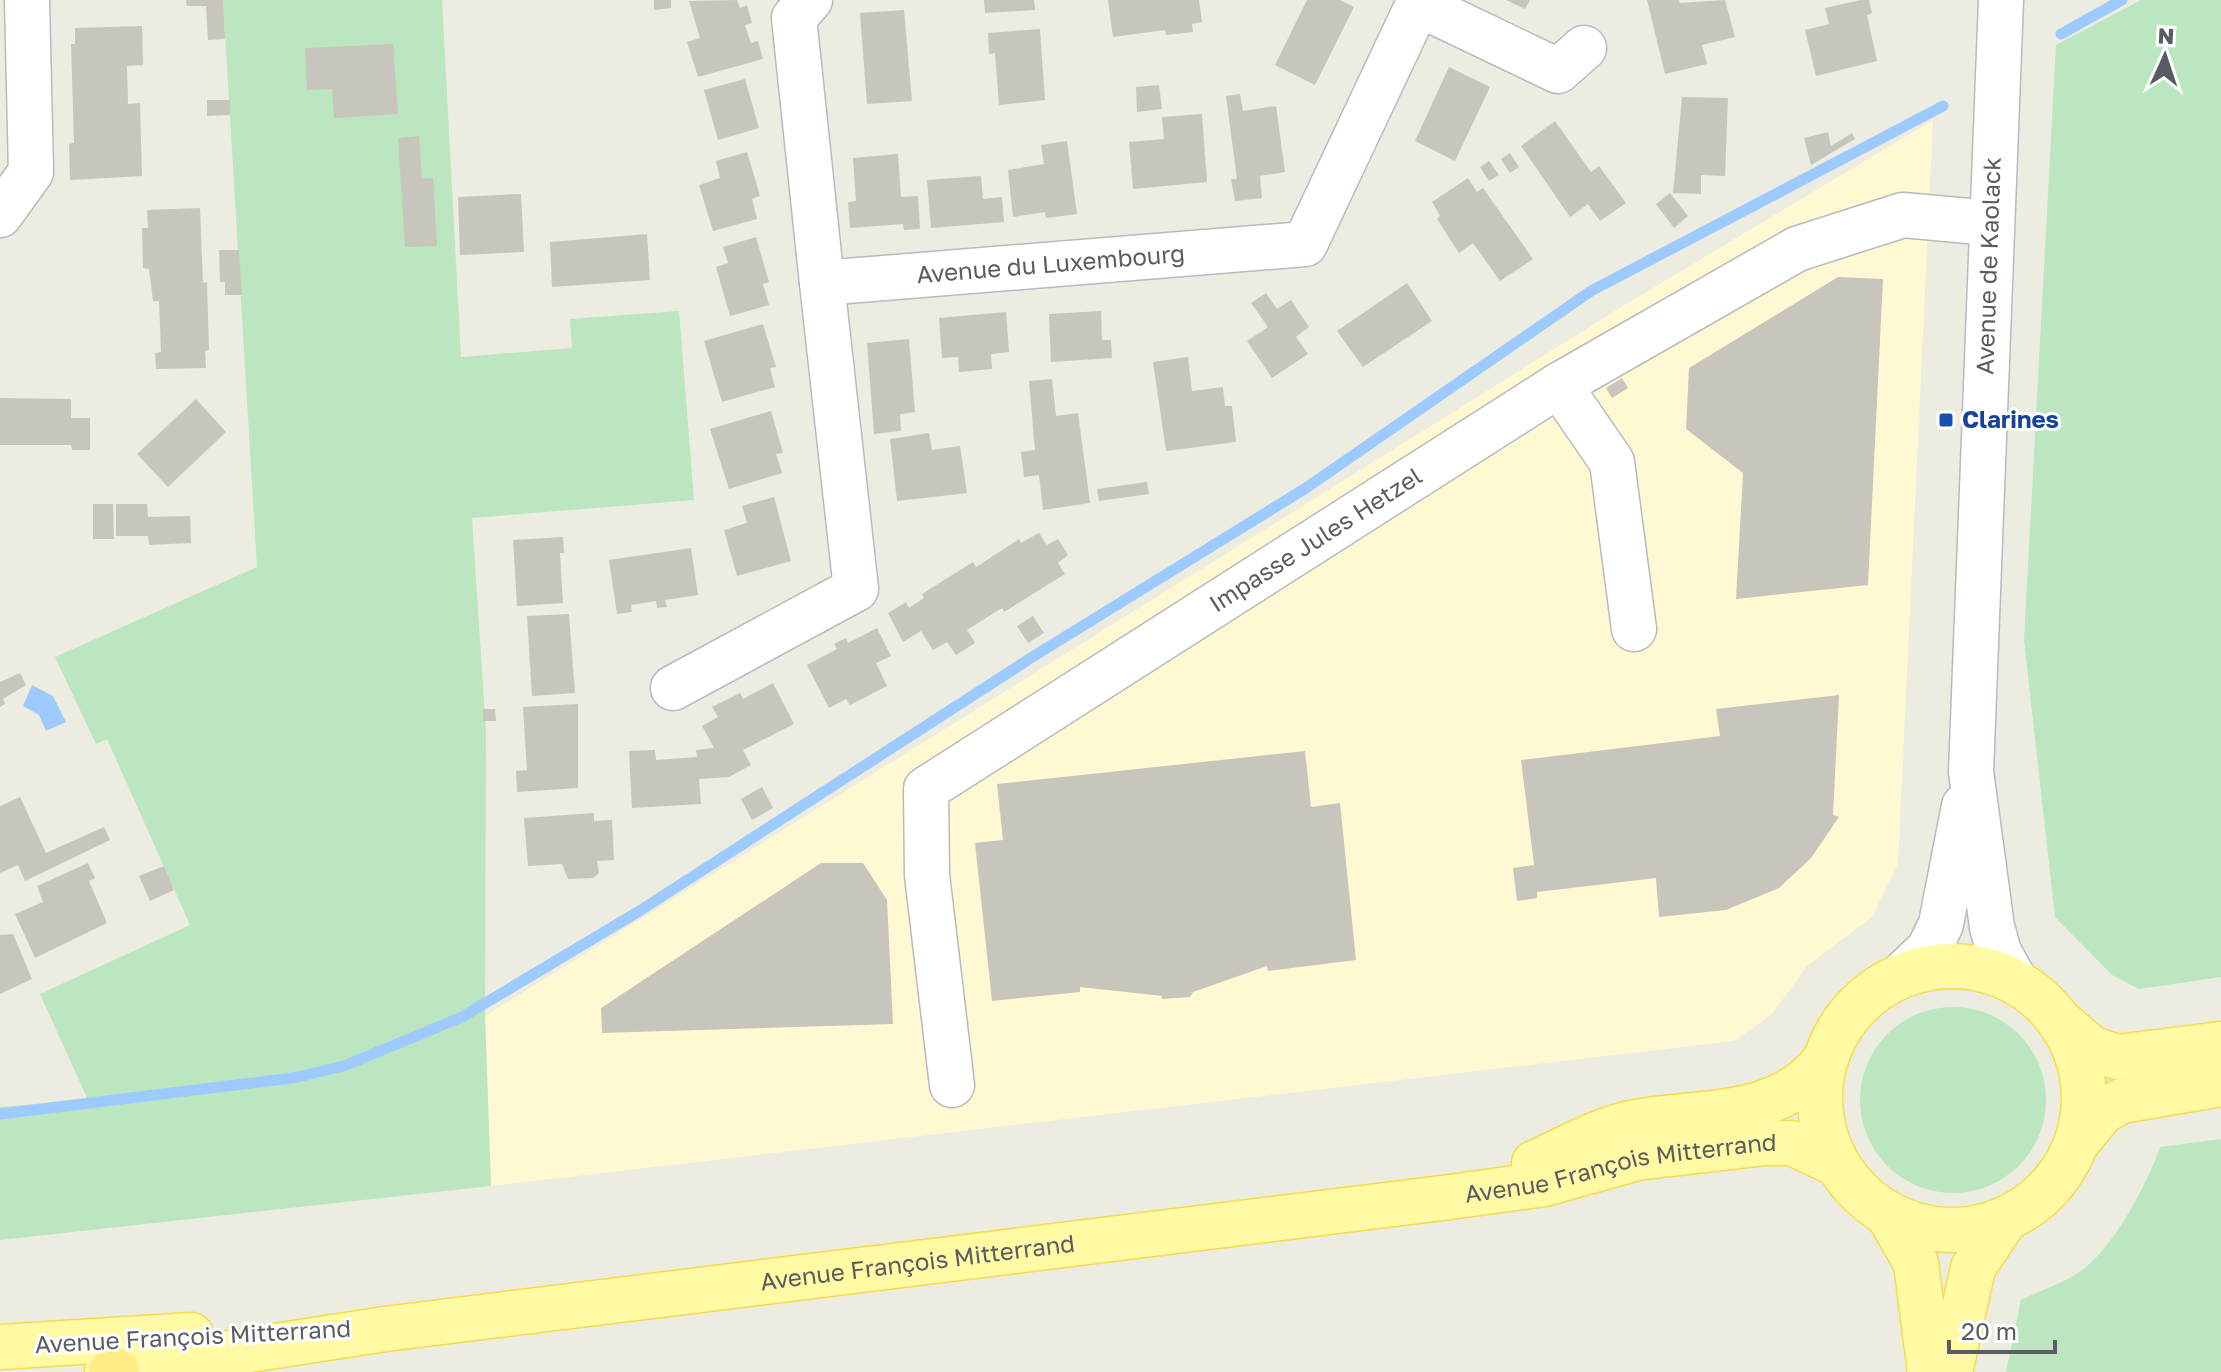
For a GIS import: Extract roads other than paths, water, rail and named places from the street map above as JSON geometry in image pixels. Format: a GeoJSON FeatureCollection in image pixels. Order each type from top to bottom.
{"type":"FeatureCollection","features":[{"type":"Feature","properties":{"kind":"main road"},"geometry":{"type":"LineString","coordinates":[[2221,1044],[2117,1057],[2092,1049],[2041,1000],[2015,981],[1978,968],[1939,966],[1902,975],[1880,986],[1845,1019],[1824,1061],[1819,1113],[1835,1163],[1859,1193],[1889,1216],[1927,1229],[1966,1231],[2005,1220],[2037,1201],[2062,1174],[2079,1140],[2102,1112],[2121,1101],[2221,1084]]}},
{"type":"Feature","properties":{"kind":"main road"},"geometry":{"type":"LineString","coordinates":[[2062,1023],[2080,1060],[2082,1073],[2085,1100],[2079,1140]]}},
{"type":"Feature","properties":{"kind":"main road","name":"Avenue François Mitterrand"},"geometry":{"type":"LineString","coordinates":[[1450,1197],[1628,1124],[1758,1105],[1787,1095],[1809,1081],[1824,1061]]}},
{"type":"Feature","properties":{"kind":"main road","name":"Avenue François Mitterrand"},"geometry":{"type":"LineString","coordinates":[[112,1372],[385,1329],[1544,1184],[1637,1158],[1765,1143],[1792,1143],[1835,1163]]}},
{"type":"Feature","properties":{"kind":"main road"},"geometry":{"type":"LineString","coordinates":[[1889,1216],[1916,1263],[1930,1372]]}},
{"type":"Feature","properties":{"kind":"main road"},"geometry":{"type":"LineString","coordinates":[[1950,1372],[1973,1268],[2005,1220]]}},
{"type":"Feature","properties":{"kind":"main road","name":"Avenue François Mitterrand"},"geometry":{"type":"LineString","coordinates":[[0,1347],[116,1338],[385,1329]]}},
{"type":"Feature","properties":{"kind":"street"},"geometry":{"type":"LineString","coordinates":[[0,215],[31,172],[27,0]]}},
{"type":"Feature","properties":{"kind":"street"},"geometry":{"type":"LineString","coordinates":[[673,688],[856,589],[794,18],[810,0]]}},
{"type":"Feature","properties":{"kind":"street","name":"Avenue de Kaolack"},"geometry":{"type":"LineString","coordinates":[[1902,975],[1929,949],[1941,924],[1971,772],[1990,223],[2011,0]]}},
{"type":"Feature","properties":{"kind":"street","name":"Avenue du Luxembourg"},"geometry":{"type":"LineString","coordinates":[[822,283],[1305,244],[1419,2],[1558,71],[1584,48]]}},
{"type":"Feature","properties":{"kind":"street","name":"Impasse Jules Hetzel"},"geometry":{"type":"LineString","coordinates":[[952,1085],[927,875],[926,789],[1559,385],[1797,249],[1903,215],[1990,223]]}},
{"type":"Feature","properties":{"kind":"street"},"geometry":{"type":"LineString","coordinates":[[1559,385],[1612,462],[1634,629]]}},
{"type":"Feature","properties":{"kind":"street","name":"Avenue de Kaolack"},"geometry":{"type":"LineString","coordinates":[[1971,772],[1992,927],[1999,952],[2015,981]]}},
{"type":"Feature","properties":{"kind":"water"},"geometry":{"type":"Polygon","coordinates":[[[32,685],[53,696],[66,722],[46,731],[39,715],[23,706],[32,685]]]}},
{"type":"Feature","properties":{"kind":"waterway"},"geometry":{"type":"LineString","coordinates":[[2061,34],[2122,0]]}},
{"type":"Feature","properties":{"kind":"waterway"},"geometry":{"type":"LineString","coordinates":[[0,1114],[293,1078],[344,1066],[462,1017],[641,910],[1034,656],[1306,488],[1591,291],[1943,106]]}},
{"type":"Feature","properties":{"kind":"place","name":"Clarines"},"geometry":{"type":"Point","coordinates":[1946,420]}}]}
